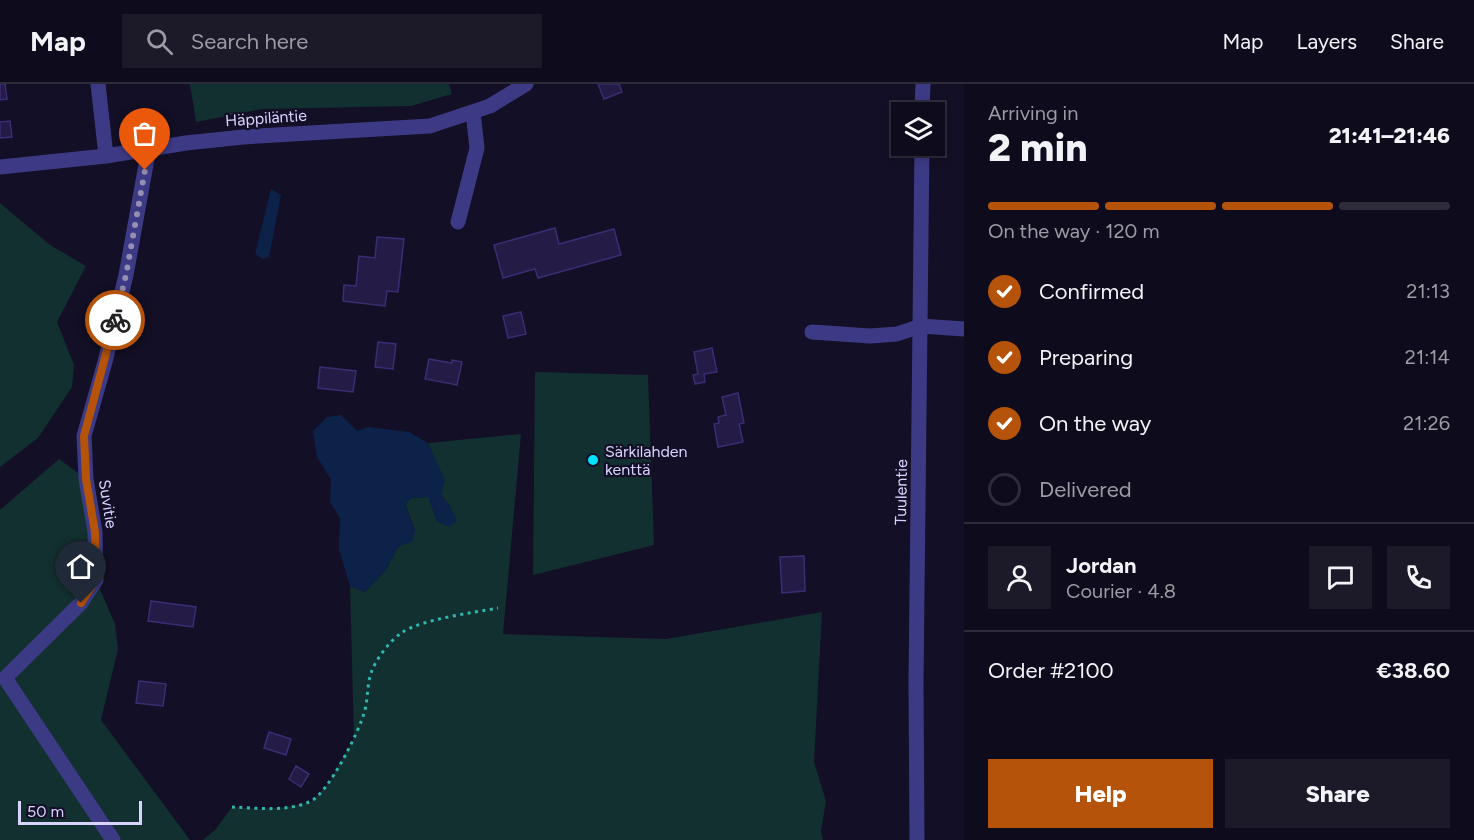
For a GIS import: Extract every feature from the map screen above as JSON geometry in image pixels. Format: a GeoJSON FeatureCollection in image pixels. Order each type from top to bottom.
{"type":"FeatureCollection","features":[{"type":"Feature","properties":{"kind":"street"},"geometry":{"type":"LineString","coordinates":[[98,84],[106,156]]}},
{"type":"Feature","properties":{"kind":"street","name":"Häppiläntie"},"geometry":{"type":"LineString","coordinates":[[0,167],[106,156],[243,136],[430,126],[490,106],[526,84]]}},
{"type":"Feature","properties":{"kind":"street"},"geometry":{"type":"LineString","coordinates":[[922,84],[922,102]]}},
{"type":"Feature","properties":{"kind":"street"},"geometry":{"type":"LineString","coordinates":[[458,222],[477,148],[473,112]]}},
{"type":"Feature","properties":{"kind":"street","name":"Suvitie"},"geometry":{"type":"LineString","coordinates":[[113,840],[3,681],[81,603],[96,580],[95,532],[86,479],[84,436],[126,275],[149,148]]}},
{"type":"Feature","properties":{"kind":"street","name":"Tuulentie"},"geometry":{"type":"LineString","coordinates":[[917,840],[916,682],[922,156]]}},
{"type":"Feature","properties":{"kind":"street"},"geometry":{"type":"LineString","coordinates":[[812,332],[870,336],[897,334],[921,326],[964,329]]}},
{"type":"Feature","properties":{"kind":"path"},"geometry":{"type":"LineString","coordinates":[[232,807],[260,809],[311,802],[328,784],[354,738],[365,711],[371,672],[385,649],[402,632],[436,619],[498,608]]}},
{"type":"Feature","properties":{"kind":"green space"},"geometry":{"type":"Polygon","coordinates":[[[190,84],[449,84],[452,94],[411,106],[262,109],[196,122],[190,84]]]}},
{"type":"Feature","properties":{"kind":"green space"},"geometry":{"type":"Polygon","coordinates":[[[0,203],[50,245],[86,266],[57,322],[74,365],[72,387],[38,438],[0,467],[0,203]]]}},
{"type":"Feature","properties":{"kind":"green space","name":"Särkilahden kenttä"},"geometry":{"type":"Polygon","coordinates":[[[535,372],[648,375],[654,545],[533,575],[535,372]]]}},
{"type":"Feature","properties":{"kind":"green space"},"geometry":{"type":"Polygon","coordinates":[[[521,434],[503,634],[666,639],[822,612],[814,762],[826,801],[821,831],[823,840],[203,840],[215,830],[232,807],[260,809],[311,802],[328,784],[354,738],[350,586],[365,592],[386,570],[398,547],[415,530],[405,504],[411,498],[428,497],[450,506],[441,495],[434,458],[428,443],[521,434]]]}},
{"type":"Feature","properties":{"kind":"green space"},"geometry":{"type":"Polygon","coordinates":[[[59,459],[86,479],[96,580],[115,624],[118,649],[101,720],[190,840],[0,840],[0,510],[59,459]]]}},
{"type":"Feature","properties":{"kind":"water"},"geometry":{"type":"Polygon","coordinates":[[[271,189],[281,195],[269,257],[263,259],[255,254],[271,189]]]}},
{"type":"Feature","properties":{"kind":"water"},"geometry":{"type":"Polygon","coordinates":[[[341,415],[357,431],[368,427],[409,432],[428,443],[445,480],[441,495],[450,506],[457,521],[449,527],[437,522],[428,497],[411,498],[405,505],[415,530],[413,541],[398,547],[386,570],[365,592],[350,586],[339,549],[340,518],[330,502],[331,480],[317,457],[313,431],[327,417],[341,415]]]}},
{"type":"Feature","properties":{"kind":"building"},"geometry":{"type":"Polygon","coordinates":[[[0,84],[5,84],[7,99],[0,100],[0,84]]]}},
{"type":"Feature","properties":{"kind":"building"},"geometry":{"type":"Polygon","coordinates":[[[598,84],[619,84],[622,92],[604,99],[598,84]]]}},
{"type":"Feature","properties":{"kind":"building"},"geometry":{"type":"Polygon","coordinates":[[[10,121],[12,137],[0,138],[0,122],[10,121]]]}},
{"type":"Feature","properties":{"kind":"building"},"geometry":{"type":"Polygon","coordinates":[[[555,228],[559,244],[614,229],[621,255],[538,278],[535,269],[503,278],[494,245],[555,228]]]}},
{"type":"Feature","properties":{"kind":"building"},"geometry":{"type":"Polygon","coordinates":[[[377,237],[404,239],[398,292],[387,291],[385,306],[343,301],[344,285],[356,286],[359,256],[375,258],[377,237]]]}},
{"type":"Feature","properties":{"kind":"building"},"geometry":{"type":"Polygon","coordinates":[[[521,312],[526,334],[508,338],[503,316],[521,312]]]}},
{"type":"Feature","properties":{"kind":"building"},"geometry":{"type":"Polygon","coordinates":[[[378,342],[396,344],[393,369],[375,367],[378,342]]]}},
{"type":"Feature","properties":{"kind":"building"},"geometry":{"type":"Polygon","coordinates":[[[712,348],[717,372],[704,374],[705,382],[695,384],[693,375],[698,374],[694,352],[712,348]]]}},
{"type":"Feature","properties":{"kind":"building"},"geometry":{"type":"Polygon","coordinates":[[[429,359],[452,363],[452,360],[462,362],[457,385],[425,379],[429,359]]]}},
{"type":"Feature","properties":{"kind":"building"},"geometry":{"type":"Polygon","coordinates":[[[320,367],[356,371],[353,392],[318,388],[320,367]]]}},
{"type":"Feature","properties":{"kind":"building"},"geometry":{"type":"Polygon","coordinates":[[[738,393],[744,423],[739,424],[743,442],[718,447],[714,424],[719,423],[718,417],[726,415],[722,397],[738,393]]]}},
{"type":"Feature","properties":{"kind":"building"},"geometry":{"type":"Polygon","coordinates":[[[804,556],[805,591],[782,593],[780,557],[804,556]]]}},
{"type":"Feature","properties":{"kind":"building"},"geometry":{"type":"Polygon","coordinates":[[[151,601],[196,607],[193,627],[148,621],[151,601]]]}},
{"type":"Feature","properties":{"kind":"building"},"geometry":{"type":"Polygon","coordinates":[[[139,681],[166,684],[163,706],[136,703],[139,681]]]}},
{"type":"Feature","properties":{"kind":"building"},"geometry":{"type":"Polygon","coordinates":[[[269,732],[291,739],[286,755],[264,748],[269,732]]]}},
{"type":"Feature","properties":{"kind":"building"},"geometry":{"type":"Polygon","coordinates":[[[296,766],[309,774],[301,787],[289,779],[296,766]]]}},
{"type":"Feature","properties":{"kind":"way so far"},"geometry":{"type":"LineString","coordinates":[[115,320],[126,275],[145,170]]}},
{"type":"Feature","properties":{"kind":"place","name":"Särkilahden kenttä"},"geometry":{"type":"Point","coordinates":[593,460]}},
{"type":"Feature","properties":{"kind":"route"},"geometry":{"type":"LineString","coordinates":[[81,603],[96,580],[95,532],[86,479],[84,436],[115,320]]}}]}
